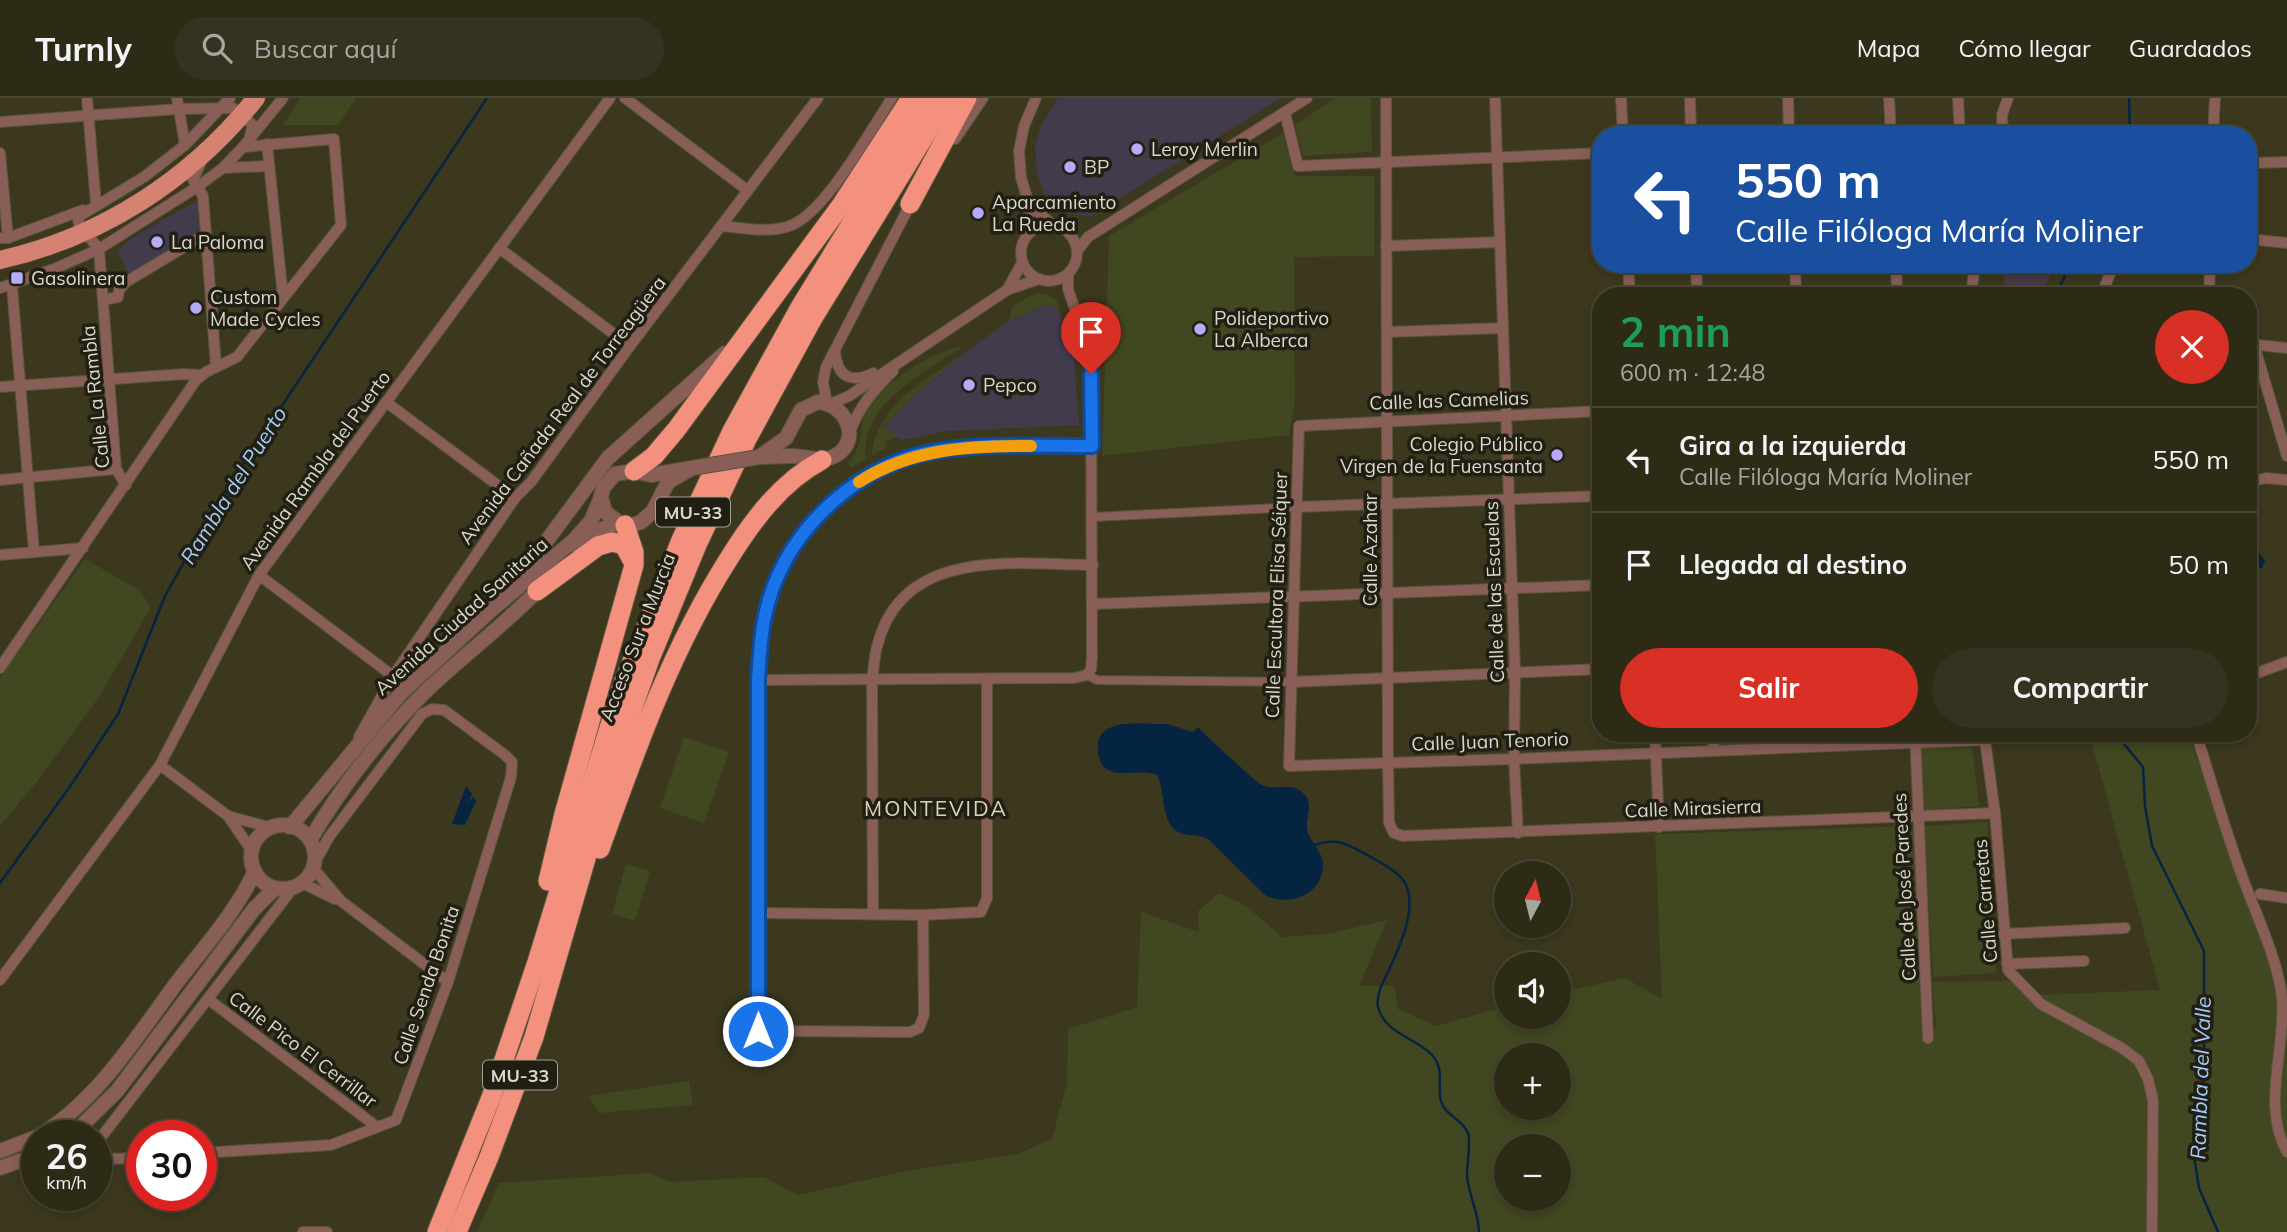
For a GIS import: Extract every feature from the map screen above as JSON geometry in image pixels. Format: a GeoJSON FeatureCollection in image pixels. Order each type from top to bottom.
{"type":"FeatureCollection","features":[{"type":"Feature","properties":{"kind":"highway"},"geometry":{"type":"LineString","coordinates":[[638,473],[676,430],[842,204],[911,98]]}},
{"type":"Feature","properties":{"kind":"highway","name":"Acceso Sur a Murcia"},"geometry":{"type":"LineString","coordinates":[[437,1232],[492,1095],[537,962],[601,748],[650,612],[732,431],[793,320],[928,98]]}},
{"type":"Feature","properties":{"kind":"highway","name":"Acceso Sur a Murcia"},"geometry":{"type":"LineString","coordinates":[[457,1232],[489,1157],[534,1037],[597,817],[637,695],[683,577],[720,494],[813,318],[948,98]]}},
{"type":"Feature","properties":{"kind":"highway"},"geometry":{"type":"LineString","coordinates":[[910,204],[967,98]]}},
{"type":"Feature","properties":{"kind":"highway"},"geometry":{"type":"LineString","coordinates":[[571,913],[594,866],[665,676],[711,587],[767,506],[817,459]]}},
{"type":"Feature","properties":{"kind":"highway"},"geometry":{"type":"LineString","coordinates":[[537,962],[542,910],[564,814],[634,565],[634,552],[622,524]]}},
{"type":"Feature","properties":{"kind":"highway"},"geometry":{"type":"LineString","coordinates":[[537,591],[598,546],[612,542],[624,545],[634,565]]}},
{"type":"Feature","properties":{"kind":"main road"},"geometry":{"type":"LineString","coordinates":[[0,260],[49,247],[130,209],[172,181],[205,154],[238,108],[256,98]]}},
{"type":"Feature","properties":{"kind":"street"},"geometry":{"type":"LineString","coordinates":[[87,98],[96,204]]}},
{"type":"Feature","properties":{"kind":"street"},"geometry":{"type":"LineString","coordinates":[[34,552],[20,386],[6,287],[99,249],[197,187],[223,168],[284,98]]}},
{"type":"Feature","properties":{"kind":"street","name":"Avenida Rambla del Puerto"},"geometry":{"type":"LineString","coordinates":[[0,980],[160,765],[258,575],[610,98]]}},
{"type":"Feature","properties":{"kind":"street"},"geometry":{"type":"LineString","coordinates":[[625,98],[747,190]]}},
{"type":"Feature","properties":{"kind":"street","name":"Avenida Cañada Real de Torreagüera"},"geometry":{"type":"LineString","coordinates":[[350,753],[393,676],[515,498],[531,482],[630,346],[818,98]]}},
{"type":"Feature","properties":{"kind":"street"},"geometry":{"type":"LineString","coordinates":[[722,226],[777,228],[791,225],[805,217],[840,177],[891,98]]}},
{"type":"Feature","properties":{"kind":"street"},"geometry":{"type":"LineString","coordinates":[[850,432],[847,420],[840,410],[829,403],[823,382],[826,366],[910,204],[983,98]]}},
{"type":"Feature","properties":{"kind":"street"},"geometry":{"type":"LineString","coordinates":[[1036,98],[1024,126],[1019,151],[1021,177],[1028,205],[1026,236],[1021,254],[1027,271],[1039,279]]}},
{"type":"Feature","properties":{"kind":"street"},"geometry":{"type":"LineString","coordinates":[[1078,250],[1088,237],[1307,98]]}},
{"type":"Feature","properties":{"kind":"street","name":"Calle Azahar"},"geometry":{"type":"LineString","coordinates":[[1386,98],[1388,762],[1389,823],[1394,833]]}},
{"type":"Feature","properties":{"kind":"street","name":"Calle de las Escuelas"},"geometry":{"type":"LineString","coordinates":[[1495,98],[1518,833]]}},
{"type":"Feature","properties":{"kind":"street"},"geometry":{"type":"LineString","coordinates":[[1621,98],[1623,126]]}},
{"type":"Feature","properties":{"kind":"street"},"geometry":{"type":"LineString","coordinates":[[1690,98],[1691,126]]}},
{"type":"Feature","properties":{"kind":"street"},"geometry":{"type":"LineString","coordinates":[[1788,98],[1789,126]]}},
{"type":"Feature","properties":{"kind":"street"},"geometry":{"type":"LineString","coordinates":[[1889,98],[1891,126]]}},
{"type":"Feature","properties":{"kind":"street"},"geometry":{"type":"LineString","coordinates":[[1958,98],[1960,126]]}},
{"type":"Feature","properties":{"kind":"street"},"geometry":{"type":"LineString","coordinates":[[2003,126],[2002,115],[2008,98]]}},
{"type":"Feature","properties":{"kind":"street"},"geometry":{"type":"LineString","coordinates":[[2213,126],[2215,98]]}},
{"type":"Feature","properties":{"kind":"street"},"geometry":{"type":"LineString","coordinates":[[178,104],[185,145]]}},
{"type":"Feature","properties":{"kind":"street"},"geometry":{"type":"LineString","coordinates":[[0,122],[88,117],[178,104],[238,108],[268,117]]}},
{"type":"Feature","properties":{"kind":"street"},"geometry":{"type":"LineString","coordinates":[[238,108],[246,143]]}},
{"type":"Feature","properties":{"kind":"street"},"geometry":{"type":"LineString","coordinates":[[99,249],[83,233],[78,217],[144,177],[238,108]]}},
{"type":"Feature","properties":{"kind":"street"},"geometry":{"type":"LineString","coordinates":[[1285,113],[1298,166],[1386,160],[1592,153]]}},
{"type":"Feature","properties":{"kind":"street"},"geometry":{"type":"LineString","coordinates":[[126,485],[201,376],[237,357],[341,225],[334,139],[246,143]]}},
{"type":"Feature","properties":{"kind":"street"},"geometry":{"type":"LineString","coordinates":[[267,144],[283,297]]}},
{"type":"Feature","properties":{"kind":"street"},"geometry":{"type":"LineString","coordinates":[[0,153],[4,238],[96,204]]}},
{"type":"Feature","properties":{"kind":"street"},"geometry":{"type":"LineString","coordinates":[[205,154],[193,180],[203,197],[216,366]]}},
{"type":"Feature","properties":{"kind":"street"},"geometry":{"type":"LineString","coordinates":[[2257,163],[2287,162]]}},
{"type":"Feature","properties":{"kind":"street"},"geometry":{"type":"LineString","coordinates":[[223,168],[268,166]]}},
{"type":"Feature","properties":{"kind":"street"},"geometry":{"type":"LineString","coordinates":[[1028,205],[1052,224]]}},
{"type":"Feature","properties":{"kind":"street"},"geometry":{"type":"LineString","coordinates":[[759,457],[786,438],[801,410],[809,405],[829,403],[849,396],[1007,289],[1039,279],[1053,281],[1068,274],[1077,261],[1075,239],[1061,226],[1042,225],[1026,236]]}},
{"type":"Feature","properties":{"kind":"street"},"geometry":{"type":"LineString","coordinates":[[103,300],[118,297],[119,289],[126,282],[206,234]]}},
{"type":"Feature","properties":{"kind":"street"},"geometry":{"type":"LineString","coordinates":[[1075,239],[1088,237]]}},
{"type":"Feature","properties":{"kind":"street"},"geometry":{"type":"LineString","coordinates":[[2257,240],[2287,243]]}},
{"type":"Feature","properties":{"kind":"street"},"geometry":{"type":"LineString","coordinates":[[1386,246],[1500,242]]}},
{"type":"Feature","properties":{"kind":"street"},"geometry":{"type":"LineString","coordinates":[[499,247],[630,346]]}},
{"type":"Feature","properties":{"kind":"street","name":"Calle La Rambla"},"geometry":{"type":"LineString","coordinates":[[0,668],[126,485],[116,469],[99,249]]}},
{"type":"Feature","properties":{"kind":"street"},"geometry":{"type":"LineString","coordinates":[[1007,289],[1023,262]]}},
{"type":"Feature","properties":{"kind":"street"},"geometry":{"type":"LineString","coordinates":[[758,680],[1079,678],[1087,675],[1091,669],[1093,604],[1091,374],[1080,324],[1070,298],[1068,274]]}},
{"type":"Feature","properties":{"kind":"street"},"geometry":{"type":"LineString","coordinates":[[1053,281],[1070,298]]}},
{"type":"Feature","properties":{"kind":"street"},"geometry":{"type":"LineString","coordinates":[[1387,332],[1503,328]]}},
{"type":"Feature","properties":{"kind":"street"},"geometry":{"type":"LineString","coordinates":[[489,612],[534,558],[608,458],[742,337]]}},
{"type":"Feature","properties":{"kind":"street"},"geometry":{"type":"LineString","coordinates":[[2257,345],[2287,348]]}},
{"type":"Feature","properties":{"kind":"street"},"geometry":{"type":"LineString","coordinates":[[835,348],[839,371],[852,378],[862,378],[910,354]]}},
{"type":"Feature","properties":{"kind":"street"},"geometry":{"type":"LineString","coordinates":[[638,473],[654,487],[653,511],[641,522],[622,524],[605,512],[601,497],[603,488],[615,474],[638,473],[663,474],[759,457],[833,457],[847,442],[856,415],[868,396],[910,354]]}},
{"type":"Feature","properties":{"kind":"street"},"geometry":{"type":"LineString","coordinates":[[2257,361],[2287,456]]}},
{"type":"Feature","properties":{"kind":"street"},"geometry":{"type":"LineString","coordinates":[[0,387],[191,373],[201,376]]}},
{"type":"Feature","properties":{"kind":"street"},"geometry":{"type":"LineString","coordinates":[[386,402],[515,498]]}},
{"type":"Feature","properties":{"kind":"street","name":"Calle las Camelias"},"geometry":{"type":"LineString","coordinates":[[1299,426],[1592,411]]}},
{"type":"Feature","properties":{"kind":"street"},"geometry":{"type":"LineString","coordinates":[[793,426],[796,446],[803,453],[817,459]]}},
{"type":"Feature","properties":{"kind":"street","name":"Calle Escultora Elisa Séiquer"},"geometry":{"type":"LineString","coordinates":[[1289,766],[1299,426]]}},
{"type":"Feature","properties":{"kind":"street"},"geometry":{"type":"LineString","coordinates":[[758,1031],[758,680],[761,637],[769,601],[781,568],[814,522],[848,490],[897,462],[934,452],[973,447],[1092,446]]}},
{"type":"Feature","properties":{"kind":"street"},"geometry":{"type":"LineString","coordinates":[[655,503],[668,482],[692,468]]}},
{"type":"Feature","properties":{"kind":"street"},"geometry":{"type":"LineString","coordinates":[[0,480],[116,469]]}},
{"type":"Feature","properties":{"kind":"street"},"geometry":{"type":"LineString","coordinates":[[2257,480],[2287,480]]}},
{"type":"Feature","properties":{"kind":"street"},"geometry":{"type":"LineString","coordinates":[[1093,517],[1592,496]]}},
{"type":"Feature","properties":{"kind":"street","name":"Avenida Ciudad Sanitaria"},"geometry":{"type":"LineString","coordinates":[[290,827],[401,693],[489,612],[574,540],[591,520],[601,497]]}},
{"type":"Feature","properties":{"kind":"street","name":"Avenida Ciudad Sanitaria"},"geometry":{"type":"LineString","coordinates":[[310,840],[326,813],[386,734],[411,706],[537,591],[591,536],[610,525],[622,524]]}},
{"type":"Feature","properties":{"kind":"street"},"geometry":{"type":"LineString","coordinates":[[0,555],[83,548]]}},
{"type":"Feature","properties":{"kind":"street"},"geometry":{"type":"LineString","coordinates":[[873,914],[872,679],[877,646],[892,612],[910,592],[952,569],[975,565],[1093,565]]}},
{"type":"Feature","properties":{"kind":"street"},"geometry":{"type":"LineString","coordinates":[[258,575],[393,676]]}},
{"type":"Feature","properties":{"kind":"street"},"geometry":{"type":"LineString","coordinates":[[1093,604],[1592,585]]}},
{"type":"Feature","properties":{"kind":"street"},"geometry":{"type":"LineString","coordinates":[[2257,673],[2287,662]]}},
{"type":"Feature","properties":{"kind":"street"},"geometry":{"type":"LineString","coordinates":[[1087,675],[1097,680],[1291,682],[1592,669]]}},
{"type":"Feature","properties":{"kind":"street"},"geometry":{"type":"LineString","coordinates":[[758,913],[923,915],[981,912],[985,906],[987,679]]}},
{"type":"Feature","properties":{"kind":"street","name":"Calle Senda Bonita"},"geometry":{"type":"LineString","coordinates":[[217,1152],[331,1145],[396,1120],[448,982],[512,762],[444,710],[432,709],[422,714],[329,837],[314,866]]}},
{"type":"Feature","properties":{"kind":"street"},"geometry":{"type":"LineString","coordinates":[[1655,742],[1659,827]]}},
{"type":"Feature","properties":{"kind":"street"},"geometry":{"type":"LineString","coordinates":[[1714,742],[1714,750]]}},
{"type":"Feature","properties":{"kind":"street"},"geometry":{"type":"LineString","coordinates":[[1815,742],[1815,746]]}},
{"type":"Feature","properties":{"kind":"street","name":"Calle Juan Tenorio"},"geometry":{"type":"LineString","coordinates":[[1289,766],[1514,759],[1865,742]]}},
{"type":"Feature","properties":{"kind":"street","name":"Calle de José Paredes"},"geometry":{"type":"LineString","coordinates":[[1915,742],[1928,1038]]}},
{"type":"Feature","properties":{"kind":"street","name":"Calle Carretas"},"geometry":{"type":"LineString","coordinates":[[1985,742],[1995,814],[2008,971],[2041,1004],[2139,1060],[2148,1079],[2153,1100],[2152,1232]]}},
{"type":"Feature","properties":{"kind":"street"},"geometry":{"type":"LineString","coordinates":[[2199,742],[2230,843],[2279,982],[2282,1024],[2275,1118],[2287,1152]]}},
{"type":"Feature","properties":{"kind":"street"},"geometry":{"type":"LineString","coordinates":[[160,765],[228,816],[252,851]]}},
{"type":"Feature","properties":{"kind":"street","name":"Calle Mirasierra"},"geometry":{"type":"LineString","coordinates":[[1394,833],[1401,836],[1518,833],[1995,814]]}},
{"type":"Feature","properties":{"kind":"street"},"geometry":{"type":"LineString","coordinates":[[228,816],[272,828],[298,829],[310,840],[314,852],[314,866],[341,901],[448,982]]}},
{"type":"Feature","properties":{"kind":"street"},"geometry":{"type":"LineString","coordinates":[[272,828],[257,839],[252,851],[254,871],[263,882],[275,888],[297,885],[341,901]]}},
{"type":"Feature","properties":{"kind":"street"},"geometry":{"type":"LineString","coordinates":[[112,1121],[314,866]]}},
{"type":"Feature","properties":{"kind":"street"},"geometry":{"type":"LineString","coordinates":[[61,1120],[79,1107],[103,1080],[228,916],[254,871]]}},
{"type":"Feature","properties":{"kind":"street"},"geometry":{"type":"LineString","coordinates":[[89,1120],[117,1091],[254,909],[275,888]]}},
{"type":"Feature","properties":{"kind":"street"},"geometry":{"type":"LineString","coordinates":[[2260,894],[2287,898]]}},
{"type":"Feature","properties":{"kind":"street"},"geometry":{"type":"LineString","coordinates":[[769,1035],[774,1046],[769,1058],[758,1062],[747,1058],[742,1046],[747,1035],[758,1031],[769,1035],[789,1031],[910,1032],[919,1028],[924,1014],[923,915]]}},
{"type":"Feature","properties":{"kind":"street"},"geometry":{"type":"LineString","coordinates":[[2003,934],[2125,928]]}},
{"type":"Feature","properties":{"kind":"street"},"geometry":{"type":"LineString","coordinates":[[2007,964],[2084,961]]}},
{"type":"Feature","properties":{"kind":"street","name":"Calle Pico El Cerrillar"},"geometry":{"type":"LineString","coordinates":[[208,999],[377,1127]]}},
{"type":"Feature","properties":{"kind":"street"},"geometry":{"type":"LineString","coordinates":[[0,1151],[21,1143]]}},
{"type":"Feature","properties":{"kind":"street"},"geometry":{"type":"LineString","coordinates":[[0,1168],[21,1161]]}},
{"type":"Feature","properties":{"kind":"street"},"geometry":{"type":"LineString","coordinates":[[303,1232],[327,1232]]}},
{"type":"Feature","properties":{"kind":"shaded area"},"geometry":{"type":"Polygon","coordinates":[[[1058,98],[1281,98],[1090,217],[1068,213],[1055,206],[1044,193],[1037,174],[1035,145],[1041,127],[1058,98]]]}},
{"type":"Feature","properties":{"kind":"shaded area","name":"La Paloma"},"geometry":{"type":"Polygon","coordinates":[[[197,201],[200,233],[129,275],[117,250],[140,233],[197,201]]]}},
{"type":"Feature","properties":{"kind":"shaded area"},"geometry":{"type":"Polygon","coordinates":[[[2005,273],[2052,273],[2044,287],[2003,287],[2005,273]]]}},
{"type":"Feature","properties":{"kind":"shaded area"},"geometry":{"type":"Polygon","coordinates":[[[1044,306],[1054,306],[1060,312],[1074,356],[1079,425],[948,431],[900,440],[884,427],[913,396],[976,344],[1009,321],[1044,306]]]}},
{"type":"Feature","properties":{"kind":"green space"},"geometry":{"type":"Polygon","coordinates":[[[300,98],[356,98],[338,125],[283,125],[300,98]]]}},
{"type":"Feature","properties":{"kind":"green space"},"geometry":{"type":"Polygon","coordinates":[[[1336,98],[1371,98],[1372,152],[1303,156],[1295,125],[1336,98]]]}},
{"type":"Feature","properties":{"kind":"green space","name":"Polideportivo La Alberca"},"geometry":{"type":"Polygon","coordinates":[[[1283,133],[1295,176],[1374,176],[1374,256],[1294,257],[1295,401],[1289,435],[1102,456],[1109,236],[1283,133]]]}},
{"type":"Feature","properties":{"kind":"green space"},"geometry":{"type":"Polygon","coordinates":[[[1039,293],[1057,301],[1060,312],[1054,306],[1044,306],[1009,321],[1012,307],[1039,293]]]}},
{"type":"Feature","properties":{"kind":"green space"},"geometry":{"type":"Polygon","coordinates":[[[964,346],[898,391],[873,422],[866,440],[866,459],[850,468],[848,463],[857,449],[869,402],[901,375],[925,360],[964,346]]]}},
{"type":"Feature","properties":{"kind":"green space"},"geometry":{"type":"Polygon","coordinates":[[[963,355],[913,396],[884,426],[897,437],[885,442],[887,447],[872,455],[876,437],[893,408],[919,384],[963,355]]]}},
{"type":"Feature","properties":{"kind":"green space"},"geometry":{"type":"Polygon","coordinates":[[[85,559],[139,590],[151,607],[99,697],[38,780],[0,826],[0,678],[85,559]]]}},
{"type":"Feature","properties":{"kind":"green space"},"geometry":{"type":"Polygon","coordinates":[[[684,737],[729,752],[704,823],[660,808],[684,737]]]}},
{"type":"Feature","properties":{"kind":"green space"},"geometry":{"type":"Polygon","coordinates":[[[2091,742],[2191,742],[2283,1001],[2287,1002],[2287,1232],[477,1232],[499,1183],[649,1173],[670,1182],[764,1177],[798,1195],[906,1171],[1017,1154],[1052,1139],[1067,1083],[1068,1029],[1137,1007],[1141,912],[1199,932],[1198,911],[1219,893],[1245,905],[1282,937],[1327,934],[1387,920],[1359,986],[1394,986],[1398,1009],[1436,1026],[1494,1010],[1494,1029],[1571,1029],[1571,990],[1625,978],[1662,999],[1655,834],[1914,826],[1923,1033],[1936,1028],[1932,982],[2023,981],[2038,995],[2160,990],[2091,742]]]}},
{"type":"Feature","properties":{"kind":"green space"},"geometry":{"type":"Polygon","coordinates":[[[1919,747],[1972,748],[1979,806],[1922,810],[1919,747]]]}},
{"type":"Feature","properties":{"kind":"green space"},"geometry":{"type":"Polygon","coordinates":[[[1987,822],[1996,973],[1933,977],[1924,826],[1987,822]]]}},
{"type":"Feature","properties":{"kind":"green space"},"geometry":{"type":"Polygon","coordinates":[[[626,864],[650,871],[635,921],[612,914],[626,864]]]}},
{"type":"Feature","properties":{"kind":"green space"},"geometry":{"type":"Polygon","coordinates":[[[689,1081],[693,1105],[600,1113],[588,1096],[689,1081]]]}},
{"type":"Feature","properties":{"kind":"water"},"geometry":{"type":"Polygon","coordinates":[[[2257,547],[2265,561],[2262,568],[2257,567],[2257,547]]]}},
{"type":"Feature","properties":{"kind":"water"},"geometry":{"type":"Polygon","coordinates":[[[1134,723],[1167,724],[1193,732],[1198,727],[1260,784],[1267,787],[1294,788],[1307,797],[1307,829],[1323,863],[1322,874],[1312,890],[1295,899],[1275,899],[1265,895],[1208,839],[1180,833],[1174,829],[1166,815],[1157,775],[1113,772],[1102,764],[1098,751],[1099,740],[1104,732],[1112,727],[1134,723]]]}},
{"type":"Feature","properties":{"kind":"water"},"geometry":{"type":"Polygon","coordinates":[[[466,786],[472,794],[467,805],[473,796],[476,801],[465,825],[452,824],[466,786]]]}},
{"type":"Feature","properties":{"kind":"waterway","name":"Rambla del Puerto"},"geometry":{"type":"LineString","coordinates":[[0,883],[69,788],[118,714],[165,596],[215,506],[487,98]]}},
{"type":"Feature","properties":{"kind":"waterway","name":"Rambla del Valle"},"geometry":{"type":"LineString","coordinates":[[2129,98],[2130,126]]}},
{"type":"Feature","properties":{"kind":"waterway","name":"Rambla del Valle"},"geometry":{"type":"LineString","coordinates":[[2060,287],[2066,273]]}},
{"type":"Feature","properties":{"kind":"waterway","name":"Rambla del Valle"},"geometry":{"type":"LineString","coordinates":[[2122,742],[2143,767],[2145,806],[2152,846],[2204,951],[2204,1074],[2193,1150],[2199,1188],[2218,1232]]}},
{"type":"Feature","properties":{"kind":"waterway"},"geometry":{"type":"LineString","coordinates":[[1315,845],[1337,842],[1349,846],[1390,868],[1406,885],[1409,895],[1408,918],[1380,988],[1378,1007],[1387,1023],[1425,1049],[1436,1060],[1440,1072],[1443,1106],[1468,1133],[1467,1175],[1479,1232]]}},
{"type":"Feature","properties":{"kind":"slow traffic"},"geometry":{"type":"LineString","coordinates":[[859,482],[897,462],[934,452],[973,447],[1031,446]]}},
{"type":"Feature","properties":{"kind":"place","name":"Leroy Merlin"},"geometry":{"type":"Point","coordinates":[1137,149]}},
{"type":"Feature","properties":{"kind":"place","name":"BP"},"geometry":{"type":"Point","coordinates":[1070,167]}},
{"type":"Feature","properties":{"kind":"place","name":"Aparcamiento La Rueda"},"geometry":{"type":"Point","coordinates":[978,213]}},
{"type":"Feature","properties":{"kind":"place","name":"La Paloma"},"geometry":{"type":"Point","coordinates":[157,242]}},
{"type":"Feature","properties":{"kind":"place","name":"Gasolinera"},"geometry":{"type":"Point","coordinates":[17,278]}},
{"type":"Feature","properties":{"kind":"place","name":"Custom Made Cycles"},"geometry":{"type":"Point","coordinates":[196,308]}},
{"type":"Feature","properties":{"kind":"place","name":"Polideportivo La Alberca"},"geometry":{"type":"Point","coordinates":[1200,329]}},
{"type":"Feature","properties":{"kind":"place","name":"Pepco"},"geometry":{"type":"Point","coordinates":[969,385]}},
{"type":"Feature","properties":{"kind":"place","name":"Colegio Público Virgen de la Fuensanta"},"geometry":{"type":"Point","coordinates":[1557,455]}},
{"type":"Feature","properties":{"kind":"district","name":"MONTEVIDA"},"geometry":{"type":"Point","coordinates":[936,808]}},
{"type":"Feature","properties":{"kind":"route"},"geometry":{"type":"LineString","coordinates":[[758,1031],[758,680],[761,637],[769,601],[781,568],[820,514],[848,490],[897,462],[934,452],[973,447],[1092,446],[1091,374]]}}]}
